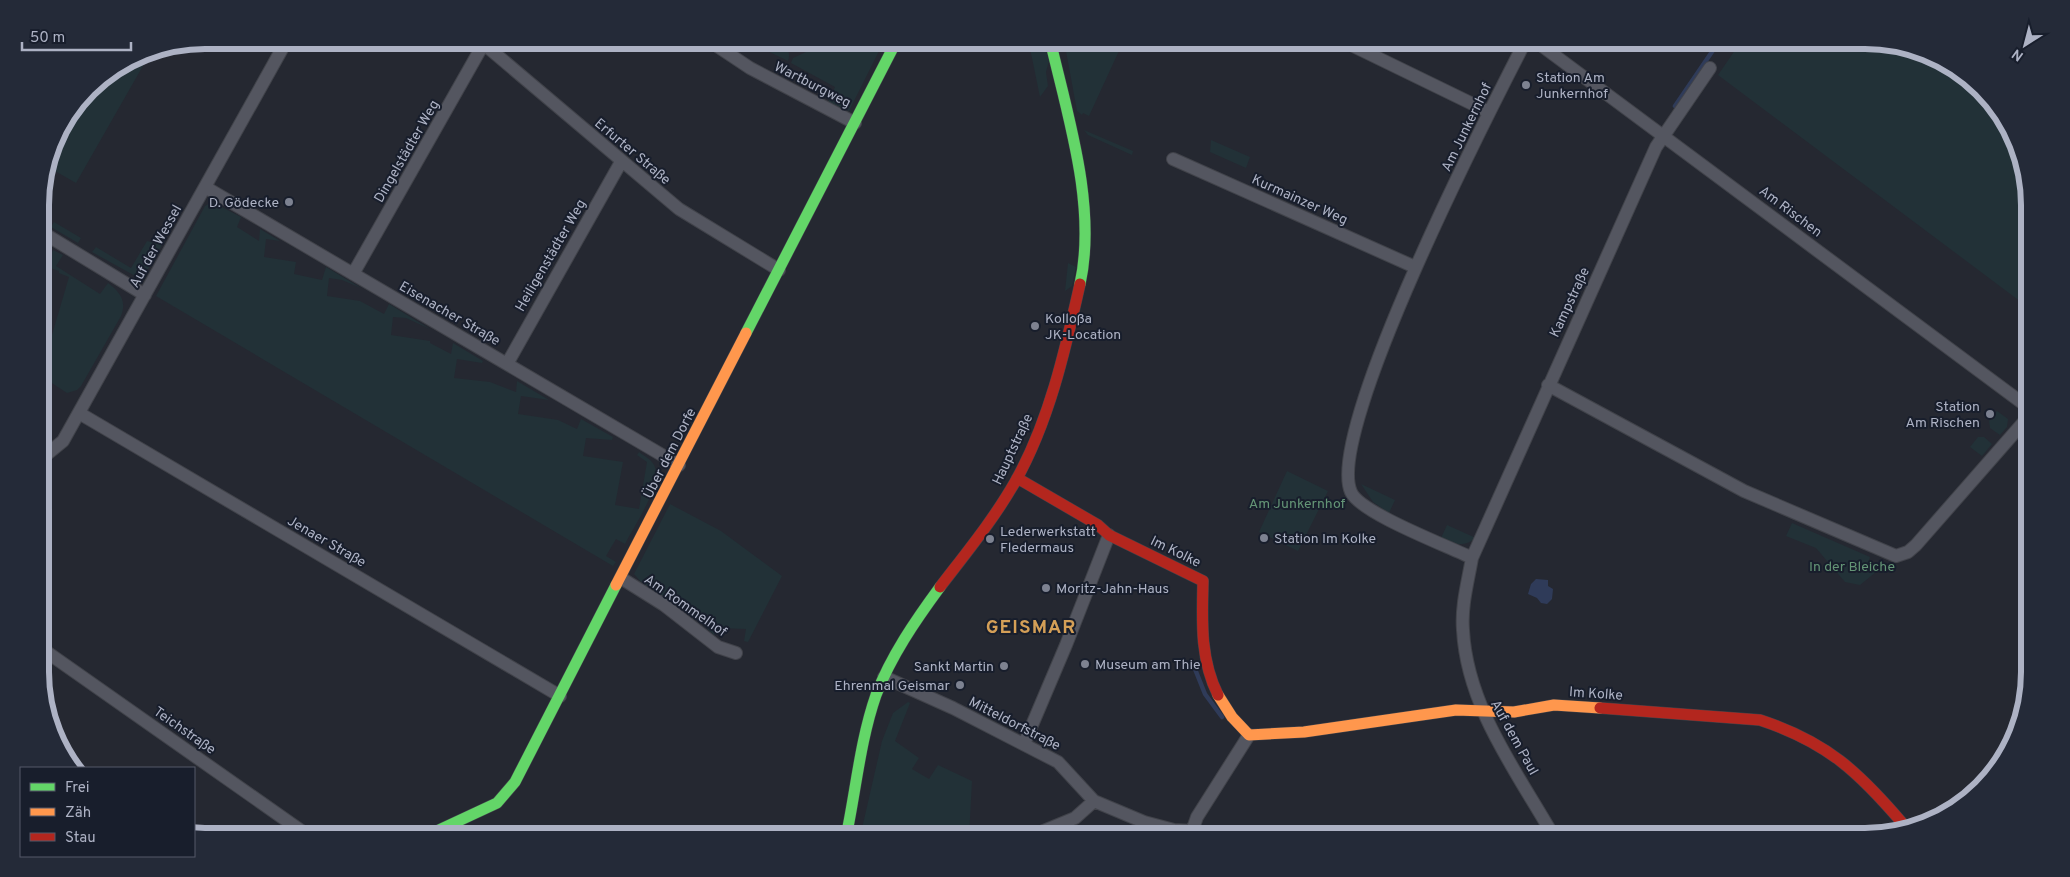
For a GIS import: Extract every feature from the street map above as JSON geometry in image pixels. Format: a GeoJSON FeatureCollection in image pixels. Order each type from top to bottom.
{"type":"FeatureCollection","features":[{"type":"Feature","properties":{"kind":"street","name":"Auf der Wessel"},"geometry":{"type":"LineString","coordinates":[[49,452],[63,441],[282,49]]}},
{"type":"Feature","properties":{"kind":"street","name":"Dingelstädter Weg"},"geometry":{"type":"LineString","coordinates":[[354,274],[477,49]]}},
{"type":"Feature","properties":{"kind":"street","name":"Erfurter Straße"},"geometry":{"type":"LineString","coordinates":[[489,49],[679,209],[779,270]]}},
{"type":"Feature","properties":{"kind":"street","name":"Wartburgweg"},"geometry":{"type":"LineString","coordinates":[[722,49],[758,73],[855,123]]}},
{"type":"Feature","properties":{"kind":"street","name":"Über dem Dorfe"},"geometry":{"type":"LineString","coordinates":[[444,828],[490,808],[505,796],[560,696],[892,49]]}},
{"type":"Feature","properties":{"kind":"street","name":"Hauptstraße"},"geometry":{"type":"LineString","coordinates":[[848,828],[862,747],[884,677],[903,642],[1001,504],[1017,478],[1035,439],[1052,392],[1078,293],[1087,243],[1086,210],[1052,49]]}},
{"type":"Feature","properties":{"kind":"street"},"geometry":{"type":"LineString","coordinates":[[1360,49],[1489,112]]}},
{"type":"Feature","properties":{"kind":"street","name":"Am Junkernhof"},"geometry":{"type":"LineString","coordinates":[[1472,558],[1378,514],[1358,502],[1350,491],[1348,476],[1358,422],[1384,344],[1415,267],[1521,49]]}},
{"type":"Feature","properties":{"kind":"street","name":"Am Rischen"},"geometry":{"type":"LineString","coordinates":[[1546,49],[2021,402]]}},
{"type":"Feature","properties":{"kind":"street","name":"Kampstraße"},"geometry":{"type":"LineString","coordinates":[[1472,558],[1656,147],[1710,68]]}},
{"type":"Feature","properties":{"kind":"street","name":"Kurmainzer Weg"},"geometry":{"type":"LineString","coordinates":[[1173,159],[1415,267]]}},
{"type":"Feature","properties":{"kind":"street","name":"Heiligenstädter Weg"},"geometry":{"type":"LineString","coordinates":[[507,364],[621,162]]}},
{"type":"Feature","properties":{"kind":"street","name":"Eisenacher Straße"},"geometry":{"type":"LineString","coordinates":[[205,187],[679,465]]}},
{"type":"Feature","properties":{"kind":"street"},"geometry":{"type":"LineString","coordinates":[[49,236],[145,295]]}},
{"type":"Feature","properties":{"kind":"street"},"geometry":{"type":"LineString","coordinates":[[1548,385],[1744,491],[1896,556],[1912,549],[2021,425]]}},
{"type":"Feature","properties":{"kind":"street","name":"Jenaer Straße"},"geometry":{"type":"LineString","coordinates":[[79,413],[560,696]]}},
{"type":"Feature","properties":{"kind":"street","name":"Im Kolke"},"geometry":{"type":"LineString","coordinates":[[1017,478],[1098,525],[1109,535],[1203,581],[1202,629],[1206,669],[1213,689],[1224,708],[1249,736],[1304,732],[1456,710],[1514,712],[1554,705],[1760,720],[1831,751],[1869,783],[1905,823]]}},
{"type":"Feature","properties":{"kind":"street"},"geometry":{"type":"LineString","coordinates":[[1024,744],[1066,646],[1109,535]]}},
{"type":"Feature","properties":{"kind":"street","name":"Auf dem Paul"},"geometry":{"type":"LineString","coordinates":[[1472,558],[1464,608],[1463,629],[1469,673],[1482,712],[1549,828]]}},
{"type":"Feature","properties":{"kind":"street","name":"Am Rommelhof"},"geometry":{"type":"LineString","coordinates":[[621,578],[664,605],[718,647],[736,653]]}},
{"type":"Feature","properties":{"kind":"street","name":"Teichstraße"},"geometry":{"type":"LineString","coordinates":[[49,654],[297,828]]}},
{"type":"Feature","properties":{"kind":"street","name":"Mitteldorfstraße"},"geometry":{"type":"LineString","coordinates":[[884,677],[1058,762],[1094,801],[1144,822],[1166,828]]}},
{"type":"Feature","properties":{"kind":"street"},"geometry":{"type":"LineString","coordinates":[[1193,828],[1197,817],[1249,736]]}},
{"type":"Feature","properties":{"kind":"street"},"geometry":{"type":"LineString","coordinates":[[1051,828],[1075,818],[1094,801]]}},
{"type":"Feature","properties":{"kind":"green space"},"geometry":{"type":"Polygon","coordinates":[[[763,49],[786,49],[789,53],[788,61],[763,49]]]}},
{"type":"Feature","properties":{"kind":"green space"},"geometry":{"type":"Polygon","coordinates":[[[808,49],[880,49],[849,111],[828,102],[835,87],[791,63],[793,58],[806,52],[808,49]]]}},
{"type":"Feature","properties":{"kind":"green space"},"geometry":{"type":"Polygon","coordinates":[[[1030,49],[1045,49],[1049,61],[1046,72],[1048,86],[1040,97],[1030,49]]]}},
{"type":"Feature","properties":{"kind":"green space"},"geometry":{"type":"Polygon","coordinates":[[[1066,49],[1120,49],[1089,116],[1083,113],[1082,115],[1077,111],[1066,49]]]}},
{"type":"Feature","properties":{"kind":"green space"},"geometry":{"type":"Polygon","coordinates":[[[1736,49],[1865,49],[1886,50],[1915,57],[1952,75],[1983,102],[1995,118],[2009,145],[2016,164],[2020,184],[2021,205],[2021,302],[1718,75],[1736,49]]]}},
{"type":"Feature","properties":{"kind":"green space"},"geometry":{"type":"Polygon","coordinates":[[[146,61],[76,183],[53,170],[61,145],[75,118],[102,87],[127,70],[146,61]]]}},
{"type":"Feature","properties":{"kind":"green space"},"geometry":{"type":"Polygon","coordinates":[[[1084,130],[1133,151],[1132,155],[1088,135],[1084,130]]]}},
{"type":"Feature","properties":{"kind":"green space"},"geometry":{"type":"Polygon","coordinates":[[[1211,140],[1250,157],[1246,168],[1210,152],[1211,140]]]}},
{"type":"Feature","properties":{"kind":"green space"},"geometry":{"type":"Polygon","coordinates":[[[212,202],[241,217],[237,227],[259,241],[260,229],[280,241],[266,239],[264,257],[296,262],[294,274],[322,280],[326,267],[361,288],[342,280],[329,278],[327,296],[360,301],[384,314],[389,304],[430,329],[406,318],[393,317],[391,335],[430,341],[430,343],[451,354],[453,343],[483,361],[482,363],[457,359],[454,378],[490,382],[516,392],[517,381],[549,400],[521,396],[518,414],[558,420],[577,429],[581,419],[613,437],[612,440],[586,438],[583,456],[623,462],[615,505],[639,509],[647,462],[637,455],[639,452],[649,459],[654,465],[656,473],[652,493],[625,544],[616,539],[606,556],[616,562],[613,566],[156,296],[205,206],[212,202]]]}},
{"type":"Feature","properties":{"kind":"green space"},"geometry":{"type":"Polygon","coordinates":[[[54,222],[81,238],[78,243],[51,227],[54,222]]]}},
{"type":"Feature","properties":{"kind":"green space"},"geometry":{"type":"Polygon","coordinates":[[[147,241],[162,245],[148,269],[137,277],[92,252],[96,247],[131,268],[147,241]]]}},
{"type":"Feature","properties":{"kind":"green space"},"geometry":{"type":"Polygon","coordinates":[[[53,250],[63,255],[56,266],[100,294],[108,283],[119,293],[123,301],[121,316],[81,386],[77,390],[67,393],[49,381],[49,345],[69,277],[49,268],[49,257],[53,250]]]}},
{"type":"Feature","properties":{"kind":"green space"},"geometry":{"type":"Polygon","coordinates":[[[1068,263],[1076,267],[1072,286],[1065,291],[1068,263]]]}},
{"type":"Feature","properties":{"kind":"green space"},"geometry":{"type":"Polygon","coordinates":[[[1997,411],[2008,419],[2007,427],[2000,435],[1990,428],[1989,421],[1997,411]]]}},
{"type":"Feature","properties":{"kind":"green space"},"geometry":{"type":"Polygon","coordinates":[[[1978,437],[1984,437],[1992,444],[1982,456],[1970,447],[1978,437]]]}},
{"type":"Feature","properties":{"kind":"green space","name":"Am Junkernhof"},"geometry":{"type":"Polygon","coordinates":[[[1287,471],[1328,491],[1298,551],[1259,532],[1287,471]]]}},
{"type":"Feature","properties":{"kind":"green space"},"geometry":{"type":"Polygon","coordinates":[[[1361,484],[1395,500],[1389,513],[1373,502],[1361,484]]]}},
{"type":"Feature","properties":{"kind":"green space"},"geometry":{"type":"Polygon","coordinates":[[[670,504],[721,531],[782,576],[748,642],[744,641],[746,629],[720,628],[714,635],[698,620],[641,582],[634,574],[670,504]]]}},
{"type":"Feature","properties":{"kind":"green space","name":"In der Bleiche"},"geometry":{"type":"Polygon","coordinates":[[[1792,523],[1870,557],[1868,563],[1876,572],[1860,585],[1845,582],[1816,548],[1786,536],[1792,523]]]}},
{"type":"Feature","properties":{"kind":"green space"},"geometry":{"type":"Polygon","coordinates":[[[1447,525],[1476,538],[1463,544],[1441,538],[1447,525]]]}},
{"type":"Feature","properties":{"kind":"green space"},"geometry":{"type":"Polygon","coordinates":[[[908,702],[910,703],[895,741],[919,758],[912,769],[929,779],[938,765],[972,781],[969,828],[862,828],[882,741],[893,713],[908,702]]]}},
{"type":"Feature","properties":{"kind":"water"},"geometry":{"type":"Polygon","coordinates":[[[1536,579],[1548,580],[1548,586],[1553,589],[1552,599],[1547,604],[1541,603],[1537,598],[1528,594],[1531,584],[1536,579]]]}},
{"type":"Feature","properties":{"kind":"waterway"},"geometry":{"type":"LineString","coordinates":[[1675,106],[1714,49]]}},
{"type":"Feature","properties":{"kind":"waterway"},"geometry":{"type":"LineString","coordinates":[[1186,664],[1195,669],[1205,694],[1222,717]]}},
{"type":"Feature","properties":{"kind":"traffic: fast"},"geometry":{"type":"LineString","coordinates":[[746,333],[892,49]]}},
{"type":"Feature","properties":{"kind":"traffic: fast"},"geometry":{"type":"LineString","coordinates":[[1052,49],[1072,131],[1083,193],[1084,255],[1080,284]]}},
{"type":"Feature","properties":{"kind":"traffic: fast"},"geometry":{"type":"LineString","coordinates":[[443,828],[497,803],[515,782],[616,585]]}},
{"type":"Feature","properties":{"kind":"traffic: fast"},"geometry":{"type":"LineString","coordinates":[[848,828],[862,748],[876,695],[904,639],[940,587]]}},
{"type":"Feature","properties":{"kind":"traffic: slow"},"geometry":{"type":"LineString","coordinates":[[616,585],[746,333]]}},
{"type":"Feature","properties":{"kind":"traffic: slow"},"geometry":{"type":"LineString","coordinates":[[1218,695],[1232,717],[1249,735],[1304,732],[1456,710],[1514,712],[1554,705],[1600,708]]}},
{"type":"Feature","properties":{"kind":"traffic: jam"},"geometry":{"type":"LineString","coordinates":[[940,587],[998,509],[1027,459],[1055,386],[1080,284]]}},
{"type":"Feature","properties":{"kind":"traffic: jam"},"geometry":{"type":"LineString","coordinates":[[1017,478],[1098,525],[1109,535],[1203,581],[1203,640],[1208,668],[1218,695]]}},
{"type":"Feature","properties":{"kind":"traffic: jam"},"geometry":{"type":"LineString","coordinates":[[1600,708],[1760,720],[1784,729],[1804,738],[1840,761],[1872,789],[1903,824]]}},
{"type":"Feature","properties":{"kind":"place","name":"Station Am Junkernhof"},"geometry":{"type":"Point","coordinates":[1526,85]}},
{"type":"Feature","properties":{"kind":"place","name":"D. Gödecke"},"geometry":{"type":"Point","coordinates":[289,202]}},
{"type":"Feature","properties":{"kind":"place","name":"Kolloßa JK-Location"},"geometry":{"type":"Point","coordinates":[1035,326]}},
{"type":"Feature","properties":{"kind":"place","name":"Station Am Rischen"},"geometry":{"type":"Point","coordinates":[1990,414]}},
{"type":"Feature","properties":{"kind":"place","name":"Station Im Kolke"},"geometry":{"type":"Point","coordinates":[1264,538]}},
{"type":"Feature","properties":{"kind":"place","name":"Lederwerkstatt Fledermaus"},"geometry":{"type":"Point","coordinates":[990,539]}},
{"type":"Feature","properties":{"kind":"place","name":"Moritz-Jahn-Haus"},"geometry":{"type":"Point","coordinates":[1046,588]}},
{"type":"Feature","properties":{"kind":"place","name":"Museum am Thie"},"geometry":{"type":"Point","coordinates":[1085,664]}},
{"type":"Feature","properties":{"kind":"place","name":"Sankt Martin"},"geometry":{"type":"Point","coordinates":[1004,666]}},
{"type":"Feature","properties":{"kind":"place","name":"Ehrenmal Geismar"},"geometry":{"type":"Point","coordinates":[960,685]}},
{"type":"Feature","properties":{"kind":"district","name":"GEISMAR"},"geometry":{"type":"Point","coordinates":[1031,626]}}]}
